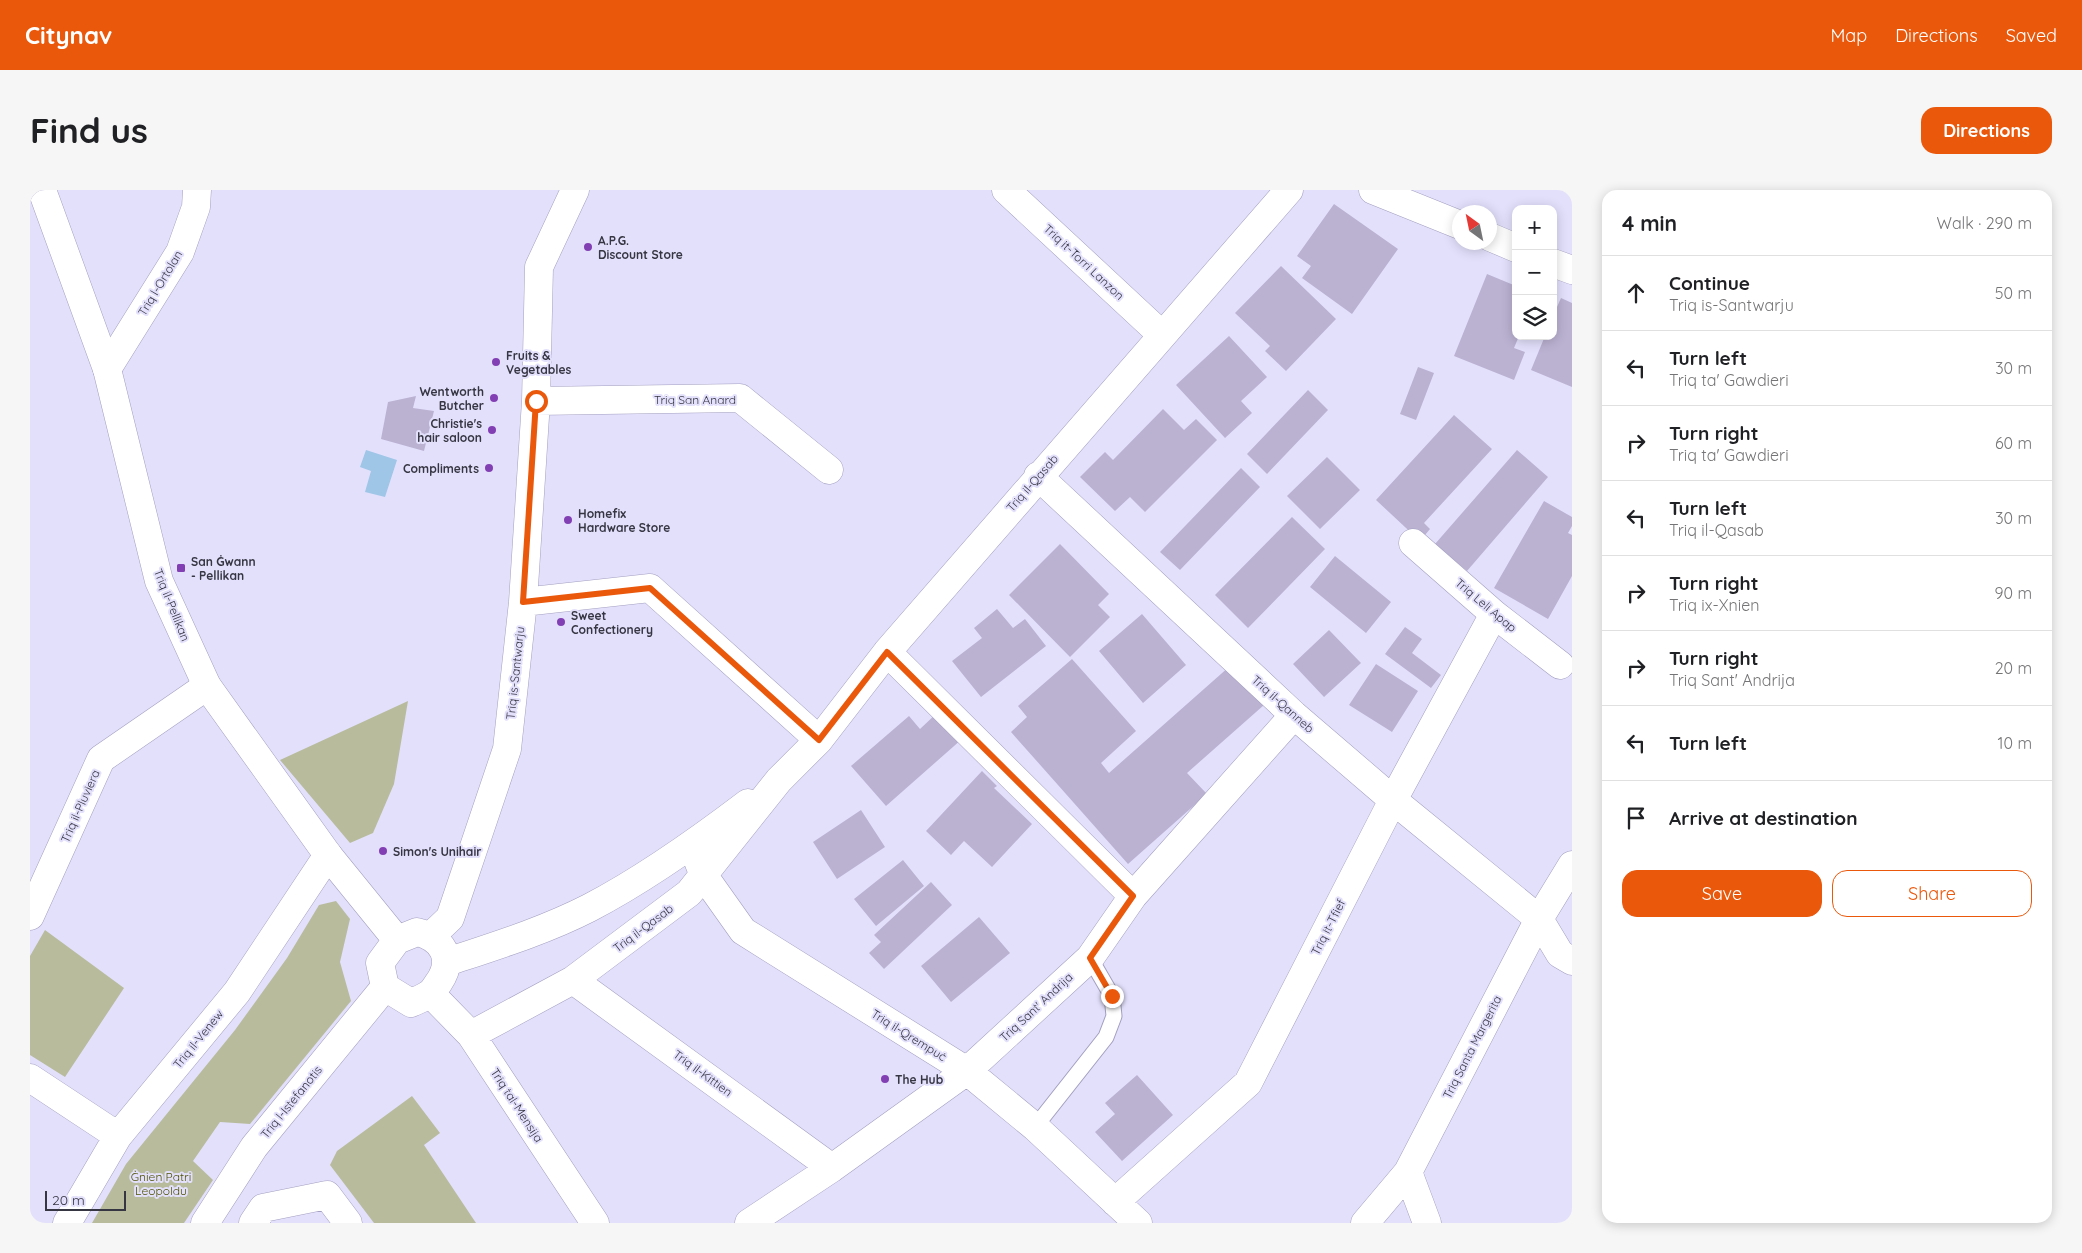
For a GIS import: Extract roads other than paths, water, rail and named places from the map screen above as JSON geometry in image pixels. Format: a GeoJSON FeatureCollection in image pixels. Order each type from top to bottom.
{"type":"FeatureCollection","features":[{"type":"Feature","properties":{"kind":"street","name":"Triq il-Pellikan"},"geometry":{"type":"LineString","coordinates":[[42,190],[107,369],[159,580],[207,686],[328,855],[397,940]]}},
{"type":"Feature","properties":{"kind":"street","name":"Triq l-Ortolan"},"geometry":{"type":"LineString","coordinates":[[107,369],[180,252],[196,207],[197,190]]}},
{"type":"Feature","properties":{"kind":"street","name":"Triq is-Santwarju"},"geometry":{"type":"LineString","coordinates":[[431,936],[450,918],[507,749],[523,602],[536,401],[539,267],[574,190]]}},
{"type":"Feature","properties":{"kind":"street","name":"Triq it-Torri Lanzon"},"geometry":{"type":"LineString","coordinates":[[1006,190],[1162,335]]}},
{"type":"Feature","properties":{"kind":"street","name":"Triq il-Qasab"},"geometry":{"type":"LineString","coordinates":[[471,1035],[573,980],[689,893],[779,780],[819,740],[887,652],[1288,190]]}},
{"type":"Feature","properties":{"kind":"street"},"geometry":{"type":"LineString","coordinates":[[1372,190],[1452,222]]}},
{"type":"Feature","properties":{"kind":"street"},"geometry":{"type":"LineString","coordinates":[[1497,240],[1512,246]]}},
{"type":"Feature","properties":{"kind":"street"},"geometry":{"type":"LineString","coordinates":[[1557,264],[1572,270]]}},
{"type":"Feature","properties":{"kind":"street","name":"Triq San Anard"},"geometry":{"type":"LineString","coordinates":[[536,401],[740,398],[829,470]]}},
{"type":"Feature","properties":{"kind":"street","name":"Triq il-Qanneb"},"geometry":{"type":"LineString","coordinates":[[1038,476],[1294,715],[1393,800],[1538,919],[1560,954],[1572,961]]}},
{"type":"Feature","properties":{"kind":"street","name":"Triq Leli Apap"},"geometry":{"type":"LineString","coordinates":[[1413,543],[1494,614],[1560,665]]}},
{"type":"Feature","properties":{"kind":"street"},"geometry":{"type":"LineString","coordinates":[[523,602],[650,588],[819,740]]}},
{"type":"Feature","properties":{"kind":"street","name":"Triq it-Tfief"},"geometry":{"type":"LineString","coordinates":[[1115,1202],[1248,1084],[1393,800],[1494,614]]}},
{"type":"Feature","properties":{"kind":"street"},"geometry":{"type":"LineString","coordinates":[[887,652],[1133,896]]}},
{"type":"Feature","properties":{"kind":"street","name":"Triq il-Pluviera"},"geometry":{"type":"LineString","coordinates":[[30,916],[101,759],[207,686]]}},
{"type":"Feature","properties":{"kind":"street","name":"Triq Sant' Andrija"},"geometry":{"type":"LineString","coordinates":[[749,1223],[832,1168],[967,1071],[1090,958],[1133,896],[1294,715]]}},
{"type":"Feature","properties":{"kind":"street","name":"Triq il-Qasab"},"geometry":{"type":"LineString","coordinates":[[446,962],[525,936],[589,908],[692,845],[779,780]]}},
{"type":"Feature","properties":{"kind":"street","name":"Triq il-Qrempuċ"},"geometry":{"type":"LineString","coordinates":[[692,845],[704,876],[743,931],[967,1071],[1035,1127],[1138,1223]]}},
{"type":"Feature","properties":{"kind":"street","name":"Triq il-Venew"},"geometry":{"type":"LineString","coordinates":[[67,1223],[118,1136],[237,992],[328,855]]}},
{"type":"Feature","properties":{"kind":"street","name":"Triq Santa Margerita"},"geometry":{"type":"LineString","coordinates":[[1365,1223],[1408,1172],[1538,919],[1572,865]]}},
{"type":"Feature","properties":{"kind":"street"},"geometry":{"type":"LineString","coordinates":[[417,932],[431,936],[442,946],[446,962],[442,976],[431,994],[411,1003],[385,987],[380,963],[397,940],[417,932]]}},
{"type":"Feature","properties":{"kind":"street","name":"Triq il-Kittien"},"geometry":{"type":"LineString","coordinates":[[573,980],[832,1168]]}},
{"type":"Feature","properties":{"kind":"street","name":"Triq l-Istefanotis"},"geometry":{"type":"LineString","coordinates":[[204,1223],[254,1147],[385,987]]}},
{"type":"Feature","properties":{"kind":"street","name":"Triq tal-Mensija"},"geometry":{"type":"LineString","coordinates":[[431,994],[471,1035],[595,1223]]}},
{"type":"Feature","properties":{"kind":"street"},"geometry":{"type":"LineString","coordinates":[[30,1078],[118,1136]]}},
{"type":"Feature","properties":{"kind":"street"},"geometry":{"type":"LineString","coordinates":[[1408,1172],[1427,1223]]}},
{"type":"Feature","properties":{"kind":"street"},"geometry":{"type":"LineString","coordinates":[[253,1223],[263,1208],[327,1195],[348,1223]]}},
{"type":"Feature","properties":{"kind":"lane"},"geometry":{"type":"LineString","coordinates":[[1035,1127],[1106,1037],[1114,1016],[1112,996],[1090,958]]}},
{"type":"Feature","properties":{"kind":"water"},"geometry":{"type":"Polygon","coordinates":[[[366,450],[397,460],[385,497],[365,492],[371,471],[360,467],[366,450]]]}},
{"type":"Feature","properties":{"kind":"place","name":"A.P.G. Discount Store"},"geometry":{"type":"Point","coordinates":[588,247]}},
{"type":"Feature","properties":{"kind":"place","name":"Fruits & Vegetables"},"geometry":{"type":"Point","coordinates":[496,362]}},
{"type":"Feature","properties":{"kind":"place","name":"Wentworth Butcher"},"geometry":{"type":"Point","coordinates":[494,398]}},
{"type":"Feature","properties":{"kind":"place","name":"Christie's hair saloon"},"geometry":{"type":"Point","coordinates":[492,430]}},
{"type":"Feature","properties":{"kind":"place","name":"Compliments"},"geometry":{"type":"Point","coordinates":[489,468]}},
{"type":"Feature","properties":{"kind":"place","name":"Homefix Hardware Store"},"geometry":{"type":"Point","coordinates":[568,520]}},
{"type":"Feature","properties":{"kind":"place","name":"San Ġwann - Pellikan"},"geometry":{"type":"Point","coordinates":[181,568]}},
{"type":"Feature","properties":{"kind":"place","name":"Sweet Confectionery"},"geometry":{"type":"Point","coordinates":[561,622]}},
{"type":"Feature","properties":{"kind":"place","name":"Simon's Unihair"},"geometry":{"type":"Point","coordinates":[383,851]}},
{"type":"Feature","properties":{"kind":"place","name":"The Hub"},"geometry":{"type":"Point","coordinates":[885,1079]}},
{"type":"Feature","properties":{"kind":"park label","name":"Ġnien Patri Leopoldu"},"geometry":{"type":"Point","coordinates":[161,1183]}}]}
